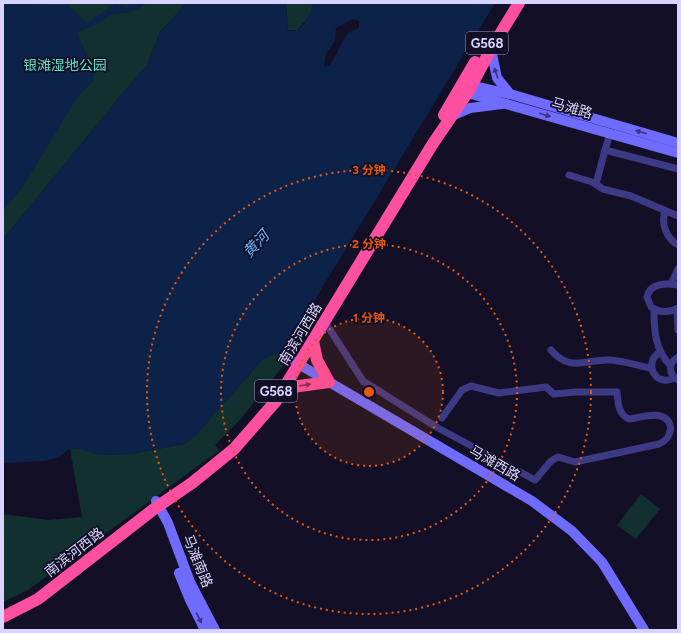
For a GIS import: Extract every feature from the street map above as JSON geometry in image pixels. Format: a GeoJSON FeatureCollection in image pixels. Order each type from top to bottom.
{"type":"FeatureCollection","features":[{"type":"Feature","properties":{"kind":"highway","name":"南滨河西路"},"geometry":{"type":"LineString","coordinates":[[3,617],[38,599],[230,445],[272,398],[314,341],[432,145],[452,116],[465,88],[512,3]]}},
{"type":"Feature","properties":{"kind":"highway","name":"南滨河西路"},"geometry":{"type":"LineString","coordinates":[[3,610],[35,595],[155,505],[192,483],[234,449],[282,392],[297,363],[465,88],[519,3]]}},
{"type":"Feature","properties":{"kind":"highway"},"geometry":{"type":"LineString","coordinates":[[282,392],[292,387],[329,382],[317,360],[314,341]]}},
{"type":"Feature","properties":{"kind":"main road"},"geometry":{"type":"LineString","coordinates":[[452,116],[470,108],[509,99],[497,78],[491,49]]}},
{"type":"Feature","properties":{"kind":"main road","name":"马滩路"},"geometry":{"type":"LineString","coordinates":[[465,88],[678,143]]}},
{"type":"Feature","properties":{"kind":"main road","name":"马滩路"},"geometry":{"type":"LineString","coordinates":[[509,99],[610,134],[678,153]]}},
{"type":"Feature","properties":{"kind":"main road","name":"马滩西路"},"geometry":{"type":"LineString","coordinates":[[297,363],[532,501],[572,530],[602,562],[644,630]]}},
{"type":"Feature","properties":{"kind":"main road","name":"马滩南路"},"geometry":{"type":"LineString","coordinates":[[155,505],[184,586],[205,630]]}},
{"type":"Feature","properties":{"kind":"main road","name":"马滩南路"},"geometry":{"type":"LineString","coordinates":[[155,505],[168,524],[190,582],[215,630]]}},
{"type":"Feature","properties":{"kind":"street"},"geometry":{"type":"LineString","coordinates":[[596,184],[610,134]]}},
{"type":"Feature","properties":{"kind":"street"},"geometry":{"type":"LineString","coordinates":[[605,150],[678,169]]}},
{"type":"Feature","properties":{"kind":"street"},"geometry":{"type":"LineString","coordinates":[[569,175],[596,184],[603,189],[631,196],[678,216]]}},
{"type":"Feature","properties":{"kind":"street"},"geometry":{"type":"LineString","coordinates":[[665,211],[663,221],[666,231],[673,242],[678,245]]}},
{"type":"Feature","properties":{"kind":"street"},"geometry":{"type":"LineString","coordinates":[[678,269],[675,284],[657,285],[650,291],[647,301],[654,309],[666,312],[677,308],[678,330]]}},
{"type":"Feature","properties":{"kind":"street"},"geometry":{"type":"LineString","coordinates":[[654,309],[656,340],[660,352],[670,365],[671,372],[676,379],[660,380],[656,377],[651,368],[653,359],[660,352]]}},
{"type":"Feature","properties":{"kind":"street"},"geometry":{"type":"LineString","coordinates":[[325,322],[363,382],[438,428],[535,480],[551,461],[558,457],[575,462],[659,444],[667,440],[671,432],[666,419],[658,415],[628,420],[625,418],[620,412],[617,392],[576,392],[554,394],[546,387],[499,393],[471,386],[462,390],[442,418]]}},
{"type":"Feature","properties":{"kind":"street"},"geometry":{"type":"LineString","coordinates":[[551,350],[563,361],[571,363],[579,364],[609,360],[651,368]]}},
{"type":"Feature","properties":{"kind":"street"},"geometry":{"type":"LineString","coordinates":[[670,365],[678,357]]}},
{"type":"Feature","properties":{"kind":"green space","name":"银滩湿地公园"},"geometry":{"type":"Polygon","coordinates":[[[3,3],[187,3],[160,32],[147,65],[3,239],[3,3]]]}},
{"type":"Feature","properties":{"kind":"green space"},"geometry":{"type":"Polygon","coordinates":[[[286,3],[313,3],[310,16],[297,30],[288,30],[286,3]]]}},
{"type":"Feature","properties":{"kind":"green space"},"geometry":{"type":"Polygon","coordinates":[[[279,352],[288,360],[240,420],[215,445],[220,450],[28,590],[3,602],[3,514],[49,520],[82,517],[70,449],[81,449],[101,455],[130,454],[184,444],[194,437],[264,358],[279,352]]]}},
{"type":"Feature","properties":{"kind":"green space"},"geometry":{"type":"Polygon","coordinates":[[[641,494],[660,509],[636,539],[617,525],[641,494]]]}},
{"type":"Feature","properties":{"kind":"water"},"geometry":{"type":"Polygon","coordinates":[[[12,3],[68,5],[87,23],[115,4],[127,7],[131,3],[146,3],[140,8],[128,13],[111,14],[101,22],[77,33],[86,53],[94,65],[94,80],[76,99],[23,187],[3,211],[3,6],[12,3]]]}},
{"type":"Feature","properties":{"kind":"water","name":"黄河"},"geometry":{"type":"Polygon","coordinates":[[[187,3],[286,3],[288,30],[293,31],[302,27],[308,18],[313,3],[495,3],[291,339],[279,352],[264,358],[194,437],[184,444],[130,454],[101,455],[81,449],[70,449],[59,457],[45,461],[3,463],[3,239],[147,65],[160,32],[187,3]],[[353,19],[336,28],[335,41],[326,53],[324,66],[327,67],[330,65],[347,34],[359,28],[359,21],[353,19]]]}}]}
